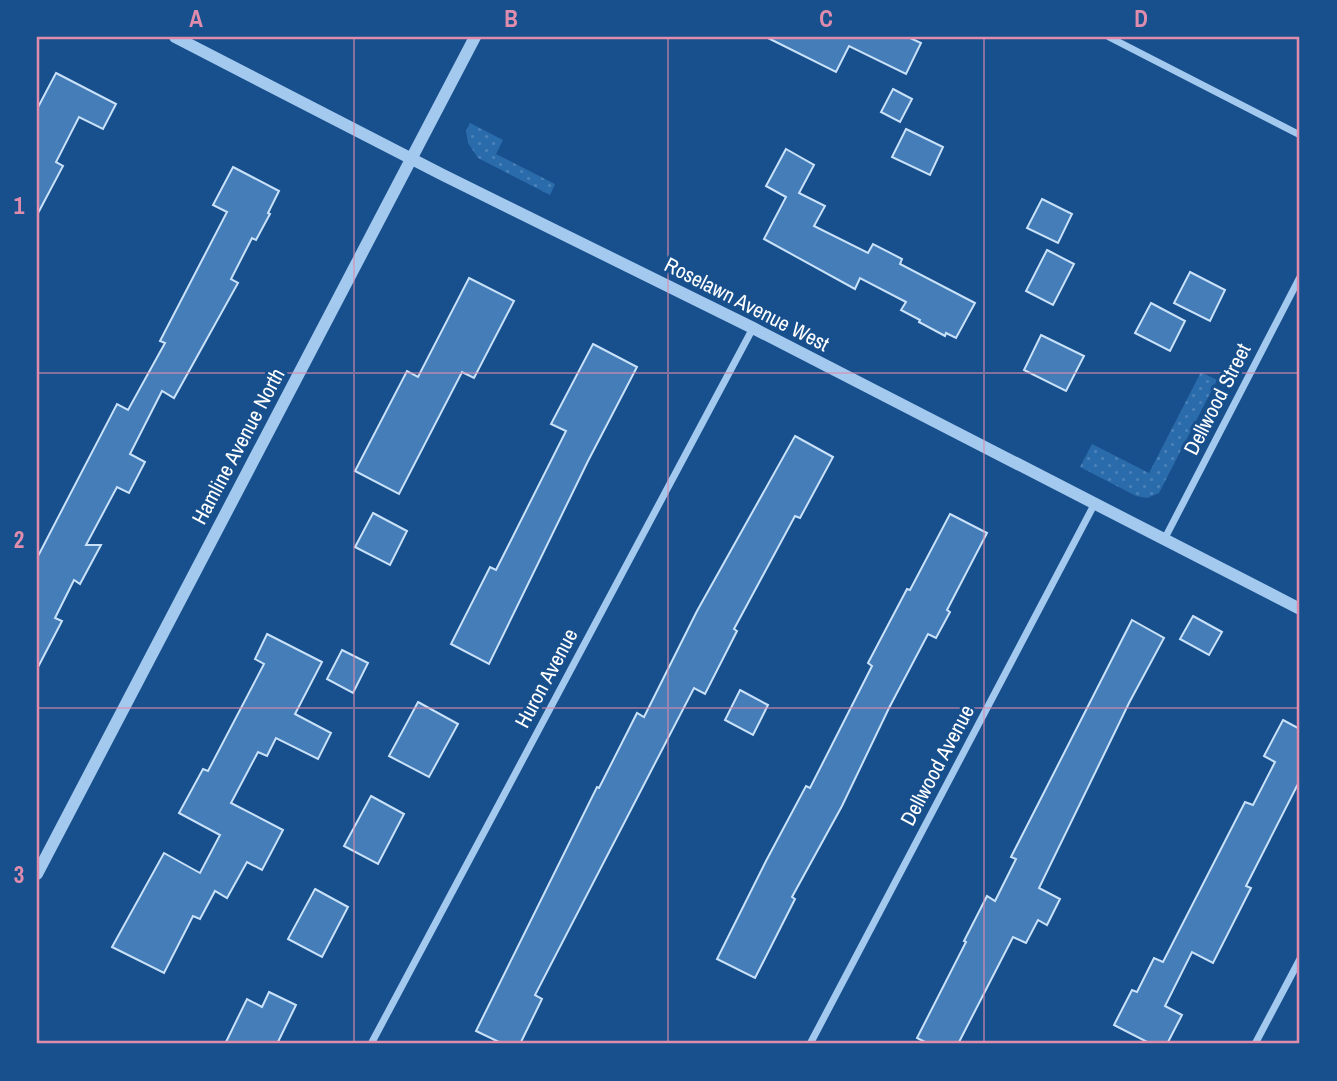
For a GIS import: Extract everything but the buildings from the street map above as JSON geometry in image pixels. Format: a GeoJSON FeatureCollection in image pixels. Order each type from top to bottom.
{"type":"FeatureCollection","features":[{"type":"Feature","properties":{"kind":"street","name":"Roselawn Avenue West"},"geometry":{"type":"LineString","coordinates":[[175,37],[1096,502],[1300,609]]}},
{"type":"Feature","properties":{"kind":"street","name":"Hamline Avenue North"},"geometry":{"type":"LineString","coordinates":[[37,874],[475,37]]}},
{"type":"Feature","properties":{"kind":"street"},"geometry":{"type":"LineString","coordinates":[[1109,37],[1300,135]]}},
{"type":"Feature","properties":{"kind":"street","name":"Dellwood Street"},"geometry":{"type":"LineString","coordinates":[[1165,538],[1300,277]]}},
{"type":"Feature","properties":{"kind":"street","name":"Huron Avenue"},"geometry":{"type":"LineString","coordinates":[[371,1044],[753,328]]}},
{"type":"Feature","properties":{"kind":"street","name":"Dellwood Avenue"},"geometry":{"type":"LineString","coordinates":[[810,1044],[1096,502]]}},
{"type":"Feature","properties":{"kind":"street"},"geometry":{"type":"LineString","coordinates":[[1255,1044],[1300,959]]}},
{"type":"Feature","properties":{"kind":"shaded area"},"geometry":{"type":"Polygon","coordinates":[[[470,123],[503,140],[496,154],[555,184],[550,195],[478,158],[468,143],[466,131],[470,123]]]}},
{"type":"Feature","properties":{"kind":"shaded area"},"geometry":{"type":"Polygon","coordinates":[[[1201,372],[1217,380],[1159,493],[1147,498],[1136,496],[1080,467],[1092,444],[1149,473],[1201,372]]]}}]}
